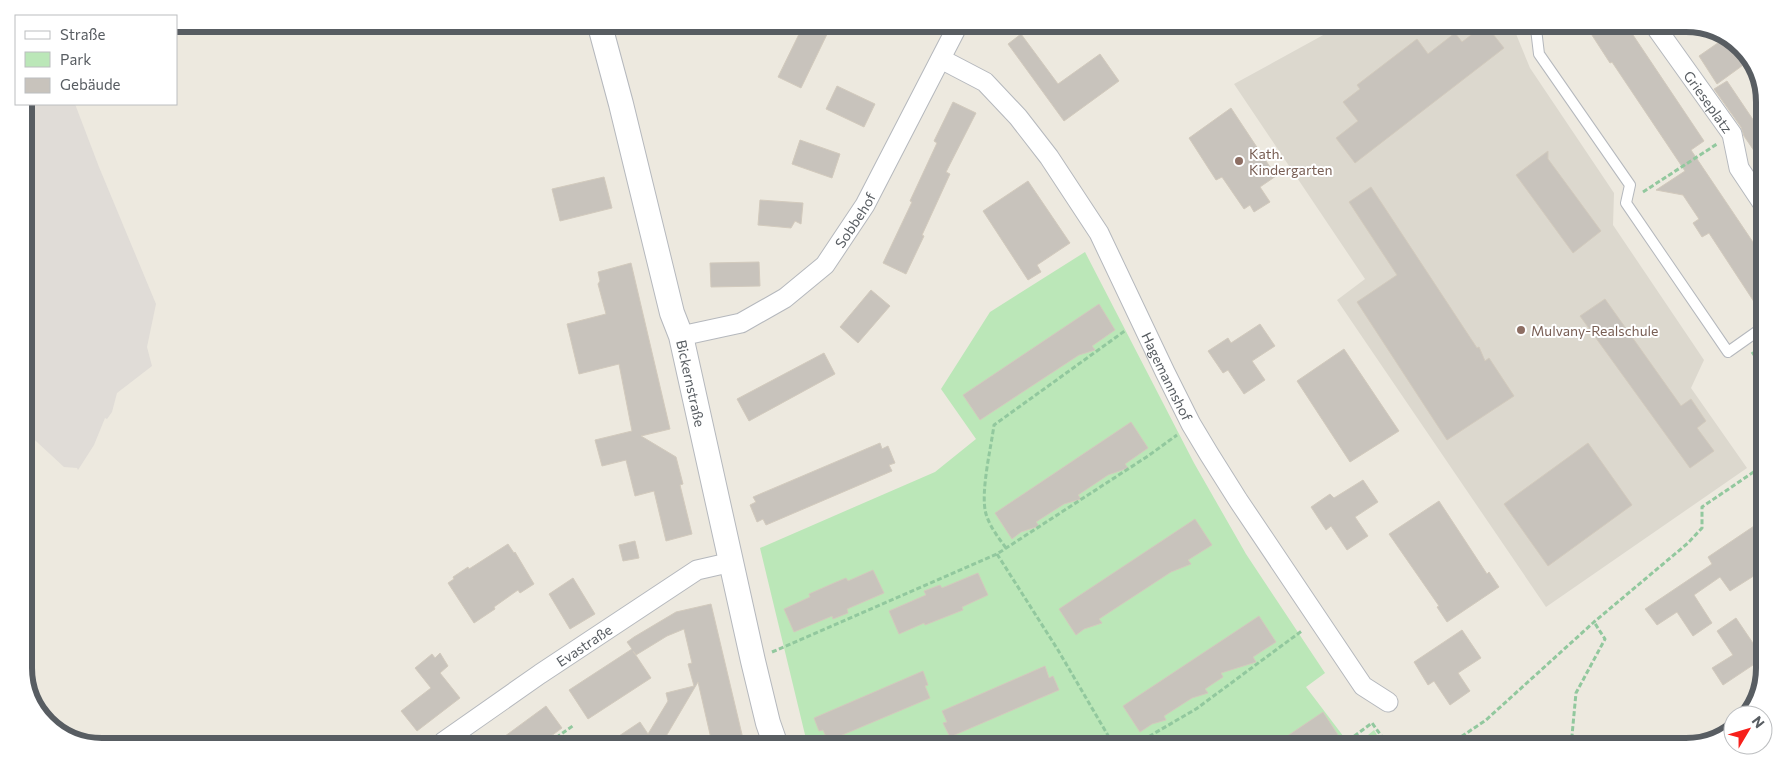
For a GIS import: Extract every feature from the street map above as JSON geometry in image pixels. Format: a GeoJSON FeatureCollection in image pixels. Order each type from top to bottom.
{"type":"FeatureCollection","features":[{"type":"Feature","properties":{"kind":"street","name":"Bickernstraße"},"geometry":{"type":"LineString","coordinates":[[602,33],[624,113],[672,313],[681,336],[753,660],[768,723],[774,738]]}},
{"type":"Feature","properties":{"kind":"street","name":"Sobbehof"},"geometry":{"type":"LineString","coordinates":[[681,336],[741,323],[785,298],[825,265],[865,205],[954,33]]}},
{"type":"Feature","properties":{"kind":"street","name":"Grieseplatz"},"geometry":{"type":"LineString","coordinates":[[1659,33],[1732,134],[1739,168],[1755,192]]}},
{"type":"Feature","properties":{"kind":"street","name":"Hagemannshof"},"geometry":{"type":"LineString","coordinates":[[941,59],[985,82],[1018,117],[1044,150],[1099,233],[1191,424],[1238,500],[1363,686],[1388,702]]}},
{"type":"Feature","properties":{"kind":"street","name":"Evastraße"},"geometry":{"type":"LineString","coordinates":[[449,738],[549,668],[697,570],[732,562]]}},
{"type":"Feature","properties":{"kind":"lane"},"geometry":{"type":"LineString","coordinates":[[1536,33],[1539,54],[1630,186],[1626,203],[1728,352],[1755,333]]}},
{"type":"Feature","properties":{"kind":"path"},"geometry":{"type":"LineString","coordinates":[[1626,203],[1732,134]]}},
{"type":"Feature","properties":{"kind":"path"},"geometry":{"type":"LineString","coordinates":[[1006,548],[994,531],[986,513],[985,484],[994,425],[1141,319]]}},
{"type":"Feature","properties":{"kind":"path"},"geometry":{"type":"LineString","coordinates":[[753,660],[997,554],[1148,456],[1191,424]]}},
{"type":"Feature","properties":{"kind":"path"},"geometry":{"type":"LineString","coordinates":[[1459,738],[1486,720],[1594,622],[1688,544],[1702,528],[1702,507],[1756,471]]}},
{"type":"Feature","properties":{"kind":"path"},"geometry":{"type":"LineString","coordinates":[[997,554],[1058,650],[1109,738]]}},
{"type":"Feature","properties":{"kind":"path"},"geometry":{"type":"LineString","coordinates":[[1146,738],[1196,709],[1318,619]]}},
{"type":"Feature","properties":{"kind":"path"},"geometry":{"type":"LineString","coordinates":[[1572,738],[1576,693],[1605,639],[1594,622]]}},
{"type":"Feature","properties":{"kind":"path"},"geometry":{"type":"LineString","coordinates":[[1352,738],[1372,723],[1383,738]]}},
{"type":"Feature","properties":{"kind":"path"},"geometry":{"type":"LineString","coordinates":[[556,738],[574,725]]}},
{"type":"Feature","properties":{"kind":"shaded area","name":"Mulvany-Realschule"},"geometry":{"type":"Polygon","coordinates":[[[1327,33],[1516,33],[1530,68],[1614,193],[1613,225],[1704,360],[1691,388],[1747,468],[1546,607],[1337,300],[1365,279],[1234,84],[1327,33]]]}},
{"type":"Feature","properties":{"kind":"shaded area"},"geometry":{"type":"Polygon","coordinates":[[[33,105],[75,105],[156,304],[147,347],[152,366],[117,393],[112,412],[107,419],[105,418],[94,445],[78,470],[77,468],[64,467],[33,438],[33,105]]]}},
{"type":"Feature","properties":{"kind":"green space"},"geometry":{"type":"Polygon","coordinates":[[[1085,252],[1194,463],[1246,554],[1325,673],[1306,687],[1345,738],[806,738],[760,548],[935,472],[976,439],[941,389],[990,312],[1085,252]]]}},
{"type":"Feature","properties":{"kind":"green space"},"geometry":{"type":"Polygon","coordinates":[[[1374,730],[1379,738],[1364,738],[1374,730]]]}},
{"type":"Feature","properties":{"kind":"building"},"geometry":{"type":"Polygon","coordinates":[[[800,33],[828,33],[801,88],[778,77],[800,33]]]}},
{"type":"Feature","properties":{"kind":"building"},"geometry":{"type":"Polygon","coordinates":[[[1455,33],[1462,42],[1474,33],[1492,33],[1504,48],[1355,163],[1336,138],[1358,121],[1343,102],[1360,89],[1357,85],[1417,39],[1428,54],[1455,33]]]}},
{"type":"Feature","properties":{"kind":"building"},"geometry":{"type":"Polygon","coordinates":[[[1591,33],[1632,33],[1704,141],[1691,150],[1755,245],[1755,304],[1709,233],[1702,237],[1693,223],[1699,219],[1683,195],[1656,190],[1685,171],[1612,62],[1610,63],[1591,33]]]}},
{"type":"Feature","properties":{"kind":"building"},"geometry":{"type":"Polygon","coordinates":[[[1021,34],[1058,84],[1100,54],[1119,81],[1064,121],[1008,44],[1021,34]]]}},
{"type":"Feature","properties":{"kind":"building"},"geometry":{"type":"Polygon","coordinates":[[[1720,42],[1735,53],[1744,64],[1717,84],[1699,56],[1720,42]]]}},
{"type":"Feature","properties":{"kind":"building"},"geometry":{"type":"Polygon","coordinates":[[[1727,81],[1755,123],[1755,152],[1744,136],[1741,127],[1714,89],[1727,81]]]}},
{"type":"Feature","properties":{"kind":"building"},"geometry":{"type":"Polygon","coordinates":[[[837,86],[875,104],[864,127],[826,109],[837,86]]]}},
{"type":"Feature","properties":{"kind":"building"},"geometry":{"type":"Polygon","coordinates":[[[953,102],[976,113],[946,172],[950,174],[906,274],[883,263],[912,202],[910,201],[937,143],[934,141],[953,102]]]}},
{"type":"Feature","properties":{"kind":"building","name":"Kath. Kindergarten"},"geometry":{"type":"Polygon","coordinates":[[[1231,108],[1276,176],[1260,187],[1270,202],[1254,212],[1250,205],[1244,209],[1222,177],[1216,180],[1189,138],[1231,108]]]}},
{"type":"Feature","properties":{"kind":"building"},"geometry":{"type":"Polygon","coordinates":[[[800,140],[840,154],[832,178],[792,164],[800,140]]]}},
{"type":"Feature","properties":{"kind":"building"},"geometry":{"type":"Polygon","coordinates":[[[1548,151],[1548,159],[1601,231],[1573,253],[1516,175],[1548,151]]]}},
{"type":"Feature","properties":{"kind":"building"},"geometry":{"type":"Polygon","coordinates":[[[604,177],[612,208],[560,221],[552,189],[604,177]]]}},
{"type":"Feature","properties":{"kind":"building"},"geometry":{"type":"Polygon","coordinates":[[[1028,181],[1070,243],[1037,265],[1041,272],[1028,280],[983,211],[1028,181]]]}},
{"type":"Feature","properties":{"kind":"building"},"geometry":{"type":"Polygon","coordinates":[[[1371,187],[1477,348],[1479,347],[1485,361],[1489,358],[1514,396],[1447,440],[1357,302],[1397,275],[1349,202],[1371,187]]]}},
{"type":"Feature","properties":{"kind":"building"},"geometry":{"type":"Polygon","coordinates":[[[760,200],[803,203],[801,224],[795,221],[791,228],[758,225],[760,200]]]}},
{"type":"Feature","properties":{"kind":"building"},"geometry":{"type":"Polygon","coordinates":[[[759,262],[760,286],[711,287],[710,263],[759,262]]]}},
{"type":"Feature","properties":{"kind":"building"},"geometry":{"type":"Polygon","coordinates":[[[631,263],[670,429],[641,436],[676,457],[683,484],[680,485],[692,534],[666,541],[654,491],[635,496],[626,460],[602,466],[595,440],[632,431],[619,364],[579,374],[567,324],[606,314],[598,284],[600,281],[598,272],[631,263]]]}},
{"type":"Feature","properties":{"kind":"building"},"geometry":{"type":"Polygon","coordinates":[[[871,290],[890,306],[858,343],[840,327],[871,290]]]}},
{"type":"Feature","properties":{"kind":"building"},"geometry":{"type":"Polygon","coordinates":[[[1605,299],[1681,406],[1691,399],[1706,421],[1697,428],[1714,451],[1690,468],[1580,316],[1605,299]]]}},
{"type":"Feature","properties":{"kind":"building"},"geometry":{"type":"Polygon","coordinates":[[[1099,304],[1115,330],[1092,346],[1095,350],[1079,355],[980,420],[963,395],[1099,304]]]}},
{"type":"Feature","properties":{"kind":"building"},"geometry":{"type":"Polygon","coordinates":[[[1260,324],[1275,346],[1252,361],[1265,380],[1244,394],[1228,370],[1223,373],[1208,351],[1228,338],[1231,343],[1260,324]]]}},
{"type":"Feature","properties":{"kind":"building"},"geometry":{"type":"Polygon","coordinates":[[[1344,349],[1399,431],[1350,462],[1297,381],[1344,349]]]}},
{"type":"Feature","properties":{"kind":"building"},"geometry":{"type":"Polygon","coordinates":[[[824,353],[835,374],[749,421],[737,399],[824,353]]]}},
{"type":"Feature","properties":{"kind":"building"},"geometry":{"type":"Polygon","coordinates":[[[1131,422],[1148,448],[1125,464],[1128,468],[1108,475],[1078,495],[1081,499],[1064,504],[1036,522],[1039,526],[1021,532],[1012,539],[995,513],[1131,422]]]}},
{"type":"Feature","properties":{"kind":"building"},"geometry":{"type":"Polygon","coordinates":[[[880,443],[882,449],[888,446],[895,463],[889,465],[892,471],[766,525],[763,519],[757,522],[750,505],[756,502],[753,497],[880,443]]]}},
{"type":"Feature","properties":{"kind":"building"},"geometry":{"type":"Polygon","coordinates":[[[1588,443],[1632,505],[1548,566],[1504,504],[1588,443]]]}},
{"type":"Feature","properties":{"kind":"building"},"geometry":{"type":"Polygon","coordinates":[[[1363,480],[1378,502],[1355,517],[1368,536],[1347,550],[1331,526],[1326,530],[1311,507],[1330,494],[1334,498],[1363,480]]]}},
{"type":"Feature","properties":{"kind":"building"},"geometry":{"type":"Polygon","coordinates":[[[1439,501],[1487,574],[1489,572],[1499,587],[1447,622],[1437,607],[1439,606],[1389,534],[1439,501]]]}},
{"type":"Feature","properties":{"kind":"building"},"geometry":{"type":"Polygon","coordinates":[[[1195,519],[1212,545],[1188,560],[1191,564],[1171,572],[1099,619],[1102,623],[1084,629],[1076,635],[1059,609],[1195,519]]]}},
{"type":"Feature","properties":{"kind":"building"},"geometry":{"type":"Polygon","coordinates":[[[1756,525],[1756,575],[1730,591],[1720,577],[1694,595],[1712,623],[1693,636],[1677,612],[1657,625],[1645,609],[1712,564],[1708,557],[1756,525]]]}},
{"type":"Feature","properties":{"kind":"building"},"geometry":{"type":"Polygon","coordinates":[[[635,541],[639,558],[623,561],[619,545],[635,541]]]}},
{"type":"Feature","properties":{"kind":"building"},"geometry":{"type":"Polygon","coordinates":[[[508,544],[515,552],[534,584],[520,593],[518,590],[474,623],[448,583],[454,579],[453,577],[468,567],[469,569],[508,544]]]}},
{"type":"Feature","properties":{"kind":"building"},"geometry":{"type":"Polygon","coordinates":[[[873,570],[884,593],[847,609],[848,613],[833,619],[832,616],[794,632],[784,609],[810,597],[809,594],[834,583],[846,578],[848,581],[873,570]]]}},
{"type":"Feature","properties":{"kind":"building"},"geometry":{"type":"Polygon","coordinates":[[[978,573],[988,595],[962,607],[963,610],[925,625],[924,623],[899,634],[889,611],[926,595],[924,591],[940,585],[942,588],[978,573]]]}},
{"type":"Feature","properties":{"kind":"building"},"geometry":{"type":"Polygon","coordinates":[[[573,578],[595,614],[570,629],[549,594],[573,578]]]}},
{"type":"Feature","properties":{"kind":"building"},"geometry":{"type":"Polygon","coordinates":[[[711,604],[743,738],[711,738],[698,682],[665,738],[616,738],[640,722],[648,734],[668,701],[666,693],[694,686],[688,664],[692,663],[684,629],[667,636],[636,655],[633,651],[651,678],[588,719],[569,690],[632,649],[627,642],[676,612],[711,604]]]}},
{"type":"Feature","properties":{"kind":"building"},"geometry":{"type":"Polygon","coordinates":[[[1259,616],[1276,642],[1253,657],[1256,662],[1221,673],[1223,677],[1205,689],[1208,693],[1192,698],[1164,716],[1166,720],[1152,724],[1140,732],[1123,706],[1259,616]]]}},
{"type":"Feature","properties":{"kind":"building"},"geometry":{"type":"Polygon","coordinates":[[[1736,618],[1756,648],[1756,663],[1723,685],[1712,668],[1733,655],[1717,631],[1736,618]]]}},
{"type":"Feature","properties":{"kind":"building"},"geometry":{"type":"Polygon","coordinates":[[[1462,630],[1481,658],[1458,673],[1470,691],[1450,705],[1434,681],[1428,685],[1414,662],[1462,630]]]}},
{"type":"Feature","properties":{"kind":"building"},"geometry":{"type":"Polygon","coordinates":[[[440,653],[448,666],[440,673],[460,698],[417,731],[401,711],[431,688],[415,668],[432,654],[435,658],[440,653]]]}},
{"type":"Feature","properties":{"kind":"building"},"geometry":{"type":"Polygon","coordinates":[[[1045,666],[1049,678],[1053,676],[1059,690],[950,737],[943,723],[947,722],[942,711],[1045,666]]]}},
{"type":"Feature","properties":{"kind":"building"},"geometry":{"type":"Polygon","coordinates":[[[923,671],[928,685],[925,686],[930,698],[835,738],[827,738],[823,730],[819,731],[814,718],[923,671]]]}},
{"type":"Feature","properties":{"kind":"building"},"geometry":{"type":"Polygon","coordinates":[[[546,706],[562,728],[548,738],[502,738],[546,706]]]}},
{"type":"Feature","properties":{"kind":"building"},"geometry":{"type":"Polygon","coordinates":[[[1323,712],[1340,738],[1284,738],[1323,712]]]}},
{"type":"Feature","properties":{"kind":"place","name":"Kath. Kindergarten"},"geometry":{"type":"Point","coordinates":[1239,161]}},
{"type":"Feature","properties":{"kind":"place","name":"Mulvany-Realschule"},"geometry":{"type":"Point","coordinates":[1521,330]}}]}
